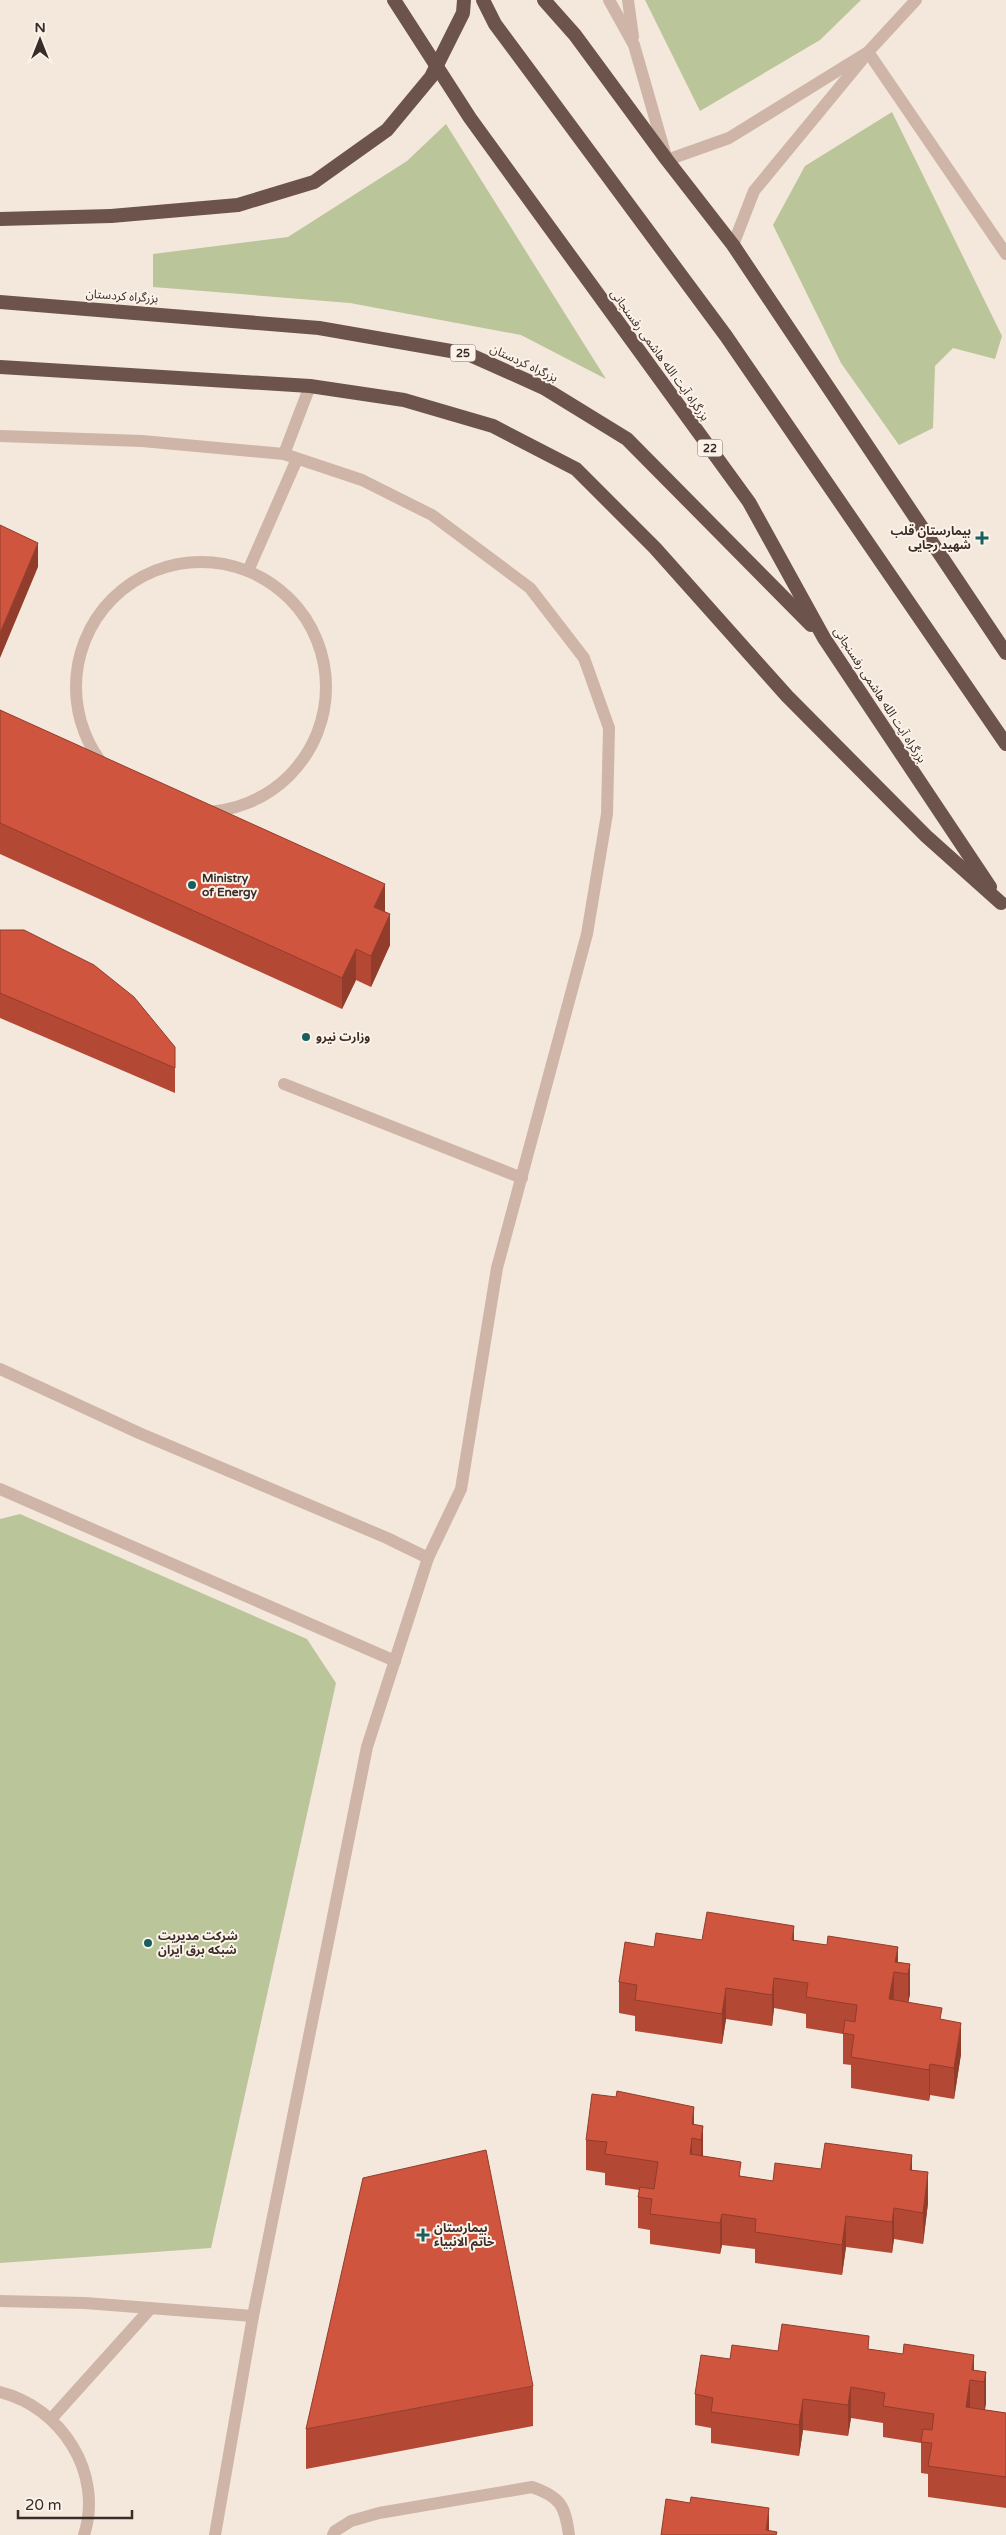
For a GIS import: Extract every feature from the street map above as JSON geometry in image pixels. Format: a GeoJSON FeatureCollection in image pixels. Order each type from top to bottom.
{"type":"FeatureCollection","features":[{"type":"Feature","properties":{"kind":"highway","name":"بزرگراه آیت الله هاشمی رفسنجانی"},"geometry":{"type":"LineString","coordinates":[[394,0],[470,118],[748,502],[824,638],[1003,906]]}},
{"type":"Feature","properties":{"kind":"highway"},"geometry":{"type":"LineString","coordinates":[[0,218],[111,216],[238,205],[314,182],[387,130],[431,77],[464,13],[464,0]]}},
{"type":"Feature","properties":{"kind":"highway"},"geometry":{"type":"LineString","coordinates":[[484,0],[495,24],[726,336],[1006,744]]}},
{"type":"Feature","properties":{"kind":"highway"},"geometry":{"type":"LineString","coordinates":[[544,0],[575,35],[666,160],[732,245],[1006,653]]}},
{"type":"Feature","properties":{"kind":"highway","name":"بزرگراه کردستان"},"geometry":{"type":"LineString","coordinates":[[0,302],[319,328],[468,354],[544,388],[627,439],[824,638]]}},
{"type":"Feature","properties":{"kind":"highway"},"geometry":{"type":"LineString","coordinates":[[0,367],[310,386],[404,400],[493,426],[576,469],[655,548],[787,696],[926,836],[1003,906]]}},
{"type":"Feature","properties":{"kind":"lane"},"geometry":{"type":"LineString","coordinates":[[609,0],[634,45]]}},
{"type":"Feature","properties":{"kind":"lane"},"geometry":{"type":"LineString","coordinates":[[628,0],[634,45],[666,160],[729,138],[868,52]]}},
{"type":"Feature","properties":{"kind":"lane"},"geometry":{"type":"LineString","coordinates":[[732,245],[754,191],[868,52],[916,0]]}},
{"type":"Feature","properties":{"kind":"lane"},"geometry":{"type":"LineString","coordinates":[[868,52],[1006,254]]}},
{"type":"Feature","properties":{"kind":"lane"},"geometry":{"type":"LineString","coordinates":[[284,454],[310,386]]}},
{"type":"Feature","properties":{"kind":"lane"},"geometry":{"type":"LineString","coordinates":[[0,436],[142,441],[284,454],[362,480],[432,515],[530,588],[584,658],[609,728],[607,814],[587,934],[498,1268],[461,1489],[428,1558],[367,1747],[253,2316],[215,2535]]}},
{"type":"Feature","properties":{"kind":"lane"},"geometry":{"type":"LineString","coordinates":[[248,571],[298,459]]}},
{"type":"Feature","properties":{"kind":"lane"},"geometry":{"type":"LineString","coordinates":[[212,562],[248,571],[291,598],[316,633],[327,676],[324,719],[306,758],[275,789],[236,808],[193,813],[154,804],[120,784],[93,753],[78,717],[77,707],[75,678],[84,639],[105,605],[136,579],[173,564],[212,562]]}},
{"type":"Feature","properties":{"kind":"lane"},"geometry":{"type":"LineString","coordinates":[[284,1084],[522,1178]]}},
{"type":"Feature","properties":{"kind":"lane"},"geometry":{"type":"LineString","coordinates":[[0,1369],[139,1433],[387,1538],[428,1558]]}},
{"type":"Feature","properties":{"kind":"lane"},"geometry":{"type":"LineString","coordinates":[[0,1489],[395,1661]]}},
{"type":"Feature","properties":{"kind":"lane"},"geometry":{"type":"LineString","coordinates":[[0,1501],[23,1498]]}},
{"type":"Feature","properties":{"kind":"lane"},"geometry":{"type":"LineString","coordinates":[[0,2301],[150,2308],[253,2316]]}},
{"type":"Feature","properties":{"kind":"lane"},"geometry":{"type":"LineString","coordinates":[[52,2418],[150,2308]]}},
{"type":"Feature","properties":{"kind":"lane"},"geometry":{"type":"LineString","coordinates":[[0,2392],[19,2397],[52,2418],[75,2448],[88,2484],[89,2521],[84,2535]]}},
{"type":"Feature","properties":{"kind":"lane"},"geometry":{"type":"LineString","coordinates":[[333,2535],[334,2531],[351,2521],[379,2513],[532,2487],[547,2492],[558,2499],[566,2511],[570,2535]]}},
{"type":"Feature","properties":{"kind":"green space"},"geometry":{"type":"Polygon","coordinates":[[[645,0],[861,0],[820,40],[700,111],[645,0]]]}},
{"type":"Feature","properties":{"kind":"green space"},"geometry":{"type":"Polygon","coordinates":[[[892,112],[1002,336],[995,359],[953,348],[935,366],[933,428],[899,445],[841,363],[773,225],[805,166],[892,112]]]}},
{"type":"Feature","properties":{"kind":"green space"},"geometry":{"type":"Polygon","coordinates":[[[446,124],[606,379],[521,335],[350,303],[153,287],[153,254],[288,237],[407,161],[446,124]]]}},
{"type":"Feature","properties":{"kind":"green space","name":"شرکت مدیریت شبکه برق ایران"},"geometry":{"type":"Polygon","coordinates":[[[20,1514],[307,1639],[336,1683],[211,2248],[0,2263],[0,1519],[20,1514]]]}},
{"type":"Feature","properties":{"kind":"building"},"geometry":{"type":"Polygon","coordinates":[[[0,525],[38,543],[0,633],[0,525]]]}},
{"type":"Feature","properties":{"kind":"building","name":"Ministry of Energy"},"geometry":{"type":"Polygon","coordinates":[[[0,710],[385,884],[374,907],[390,914],[371,956],[356,949],[342,978],[0,823],[0,710]]]}},
{"type":"Feature","properties":{"kind":"building"},"geometry":{"type":"Polygon","coordinates":[[[0,930],[24,930],[94,965],[134,997],[175,1047],[175,1068],[0,993],[0,930]]]}},
{"type":"Feature","properties":{"kind":"building"},"geometry":{"type":"Polygon","coordinates":[[[707,1912],[794,1926],[792,1940],[827,1945],[828,1936],[898,1947],[895,1962],[910,1964],[908,1974],[894,1972],[889,1999],[942,2008],[940,2019],[961,2023],[954,2068],[930,2064],[929,2070],[851,2057],[854,2035],[843,2033],[845,2020],[855,2022],[857,2005],[806,1997],[808,1983],[774,1978],[772,1995],[726,1988],[722,2014],[635,2000],[637,1985],[619,1982],[625,1942],[654,1947],[656,1933],[702,1940],[707,1912]]]}},
{"type":"Feature","properties":{"kind":"building"},"geometry":{"type":"Polygon","coordinates":[[[617,2091],[694,2107],[692,2124],[703,2126],[701,2140],[692,2138],[690,2154],[741,2162],[739,2176],[773,2181],[775,2163],[821,2169],[825,2143],[912,2155],[910,2170],[928,2172],[923,2213],[894,2208],[892,2222],[846,2216],[842,2245],[755,2232],[756,2219],[722,2214],[720,2223],[650,2214],[652,2199],[638,2197],[640,2187],[654,2189],[658,2162],[605,2154],[607,2142],[586,2140],[592,2094],[616,2097],[617,2091]]]}},
{"type":"Feature","properties":{"kind":"building"},"geometry":{"type":"Polygon","coordinates":[[[486,2150],[533,2386],[306,2429],[363,2178],[486,2150]]]}},
{"type":"Feature","properties":{"kind":"building"},"geometry":{"type":"Polygon","coordinates":[[[782,2324],[869,2336],[868,2349],[903,2354],[904,2344],[974,2355],[972,2370],[986,2372],[984,2382],[970,2380],[966,2407],[1006,2413],[1006,2477],[928,2466],[932,2443],[921,2442],[923,2429],[932,2430],[934,2414],[883,2406],[885,2393],[851,2387],[848,2405],[803,2399],[799,2425],[711,2412],[713,2398],[695,2394],[701,2355],[730,2359],[732,2345],[778,2351],[782,2324]]]}},
{"type":"Feature","properties":{"kind":"building"},"geometry":{"type":"Polygon","coordinates":[[[691,2497],[769,2508],[766,2530],[777,2532],[776,2535],[661,2535],[666,2499],[690,2503],[691,2497]]]}},
{"type":"Feature","properties":{"kind":"place","name":"بیمارستان قلب شهید رجایی"},"geometry":{"type":"Point","coordinates":[982,538]}},
{"type":"Feature","properties":{"kind":"place","name":"Ministry of Energy"},"geometry":{"type":"Point","coordinates":[192,885]}},
{"type":"Feature","properties":{"kind":"place","name":"وزارت نیرو"},"geometry":{"type":"Point","coordinates":[306,1037]}},
{"type":"Feature","properties":{"kind":"place","name":"شرکت مدیریت شبکه برق ایران"},"geometry":{"type":"Point","coordinates":[148,1943]}},
{"type":"Feature","properties":{"kind":"place","name":"بیمارستان خاتم الانبیاء"},"geometry":{"type":"Point","coordinates":[423,2235]}}]}
